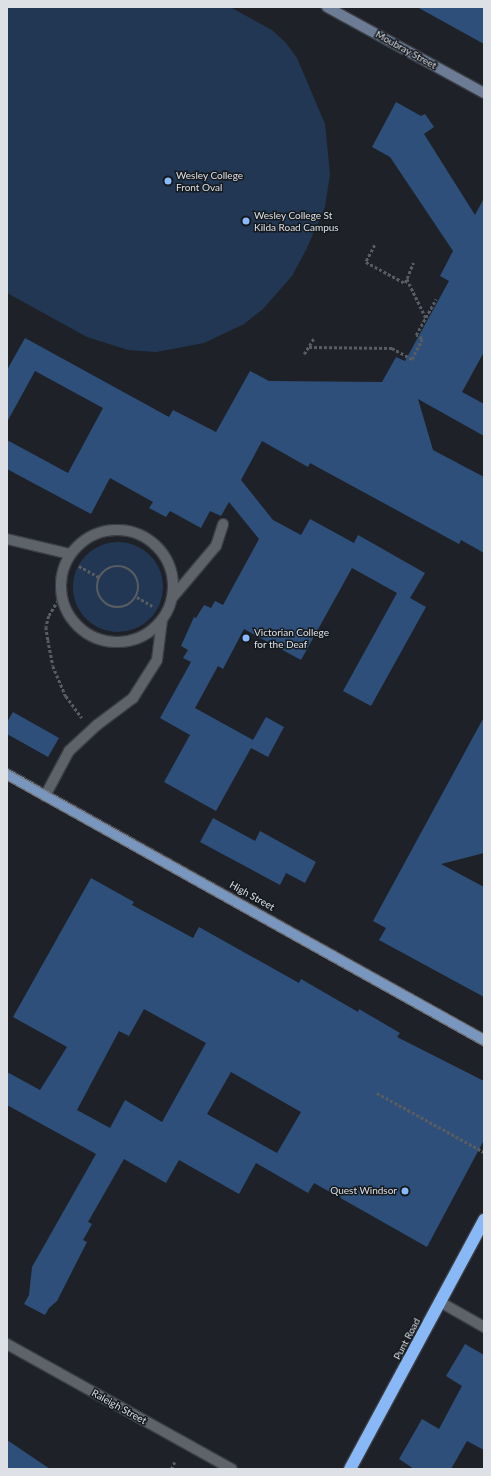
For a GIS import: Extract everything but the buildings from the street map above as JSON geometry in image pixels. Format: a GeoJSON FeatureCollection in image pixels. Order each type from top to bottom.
{"type":"FeatureCollection","features":[{"type":"Feature","properties":{"kind":"highway","name":"Punt Road"},"geometry":{"type":"LineString","coordinates":[[350,1469],[484,1220]]}},
{"type":"Feature","properties":{"kind":"main road","name":"High Street"},"geometry":{"type":"LineString","coordinates":[[7,774],[484,1040]]}},
{"type":"Feature","properties":{"kind":"street","name":"Moubray Street"},"geometry":{"type":"LineString","coordinates":[[327,7],[484,93]]}},
{"type":"Feature","properties":{"kind":"street"},"geometry":{"type":"LineString","coordinates":[[45,796],[69,751],[92,730],[133,698],[157,660],[164,617],[172,598],[216,546],[223,524]]}},
{"type":"Feature","properties":{"kind":"street"},"geometry":{"type":"LineString","coordinates":[[164,617],[143,635],[132,641],[113,643],[95,638],[79,628],[67,614],[61,596],[62,570],[68,556],[83,540],[101,532],[120,529],[139,534],[155,544],[167,560],[173,578],[172,598]]}},
{"type":"Feature","properties":{"kind":"street"},"geometry":{"type":"LineString","coordinates":[[7,539],[68,556]]}},
{"type":"Feature","properties":{"kind":"street"},"geometry":{"type":"LineString","coordinates":[[440,1302],[484,1327]]}},
{"type":"Feature","properties":{"kind":"street","name":"Raleigh Street"},"geometry":{"type":"LineString","coordinates":[[7,1344],[232,1469]]}},
{"type":"Feature","properties":{"kind":"path"},"geometry":{"type":"LineString","coordinates":[[374,245],[366,262],[405,283],[413,263]]}},
{"type":"Feature","properties":{"kind":"path"},"geometry":{"type":"LineString","coordinates":[[407,279],[426,318]]}},
{"type":"Feature","properties":{"kind":"path"},"geometry":{"type":"LineString","coordinates":[[309,347],[392,348],[412,359],[422,339],[416,335],[436,299]]}},
{"type":"Feature","properties":{"kind":"path"},"geometry":{"type":"LineString","coordinates":[[304,354],[314,338]]}},
{"type":"Feature","properties":{"kind":"path"},"geometry":{"type":"LineString","coordinates":[[68,556],[99,577]]}},
{"type":"Feature","properties":{"kind":"path"},"geometry":{"type":"LineString","coordinates":[[113,566],[127,568],[137,577],[139,591],[137,597],[132,603],[119,608],[106,604],[98,594],[99,577],[113,566]]}},
{"type":"Feature","properties":{"kind":"path"},"geometry":{"type":"LineString","coordinates":[[61,596],[55,603],[46,627],[53,666],[66,696],[92,730]]}},
{"type":"Feature","properties":{"kind":"path"},"geometry":{"type":"LineString","coordinates":[[137,597],[164,617]]}},
{"type":"Feature","properties":{"kind":"path"},"geometry":{"type":"LineString","coordinates":[[377,1093],[484,1152]]}},
{"type":"Feature","properties":{"kind":"path"},"geometry":{"type":"LineString","coordinates":[[171,1469],[175,1461]]}},
{"type":"Feature","properties":{"kind":"shaded area","name":"Wesley College Front Oval"},"geometry":{"type":"Polygon","coordinates":[[[7,7],[230,7],[272,30],[286,43],[297,58],[325,124],[330,174],[325,207],[306,250],[292,276],[263,309],[244,324],[204,343],[156,352],[128,350],[87,337],[7,293],[7,7]]]}},
{"type":"Feature","properties":{"kind":"shaded area"},"geometry":{"type":"Polygon","coordinates":[[[118,542],[135,545],[150,555],[160,570],[163,587],[160,604],[150,619],[135,629],[118,632],[101,629],[86,619],[76,604],[73,587],[76,570],[86,555],[101,545],[118,542]]]}},
{"type":"Feature","properties":{"kind":"tram line"},"geometry":{"type":"LineString","coordinates":[[7,769],[484,1034]]}},
{"type":"Feature","properties":{"kind":"tram line"},"geometry":{"type":"LineString","coordinates":[[7,780],[484,1046]]}},
{"type":"Feature","properties":{"kind":"place","name":"Wesley College Front Oval"},"geometry":{"type":"Point","coordinates":[168,181]}},
{"type":"Feature","properties":{"kind":"place","name":"Wesley College St Kilda Road Campus"},"geometry":{"type":"Point","coordinates":[246,221]}},
{"type":"Feature","properties":{"kind":"place","name":"Victorian College for the Deaf"},"geometry":{"type":"Point","coordinates":[246,638]}},
{"type":"Feature","properties":{"kind":"place","name":"Quest Windsor"},"geometry":{"type":"Point","coordinates":[405,1191]}}]}
